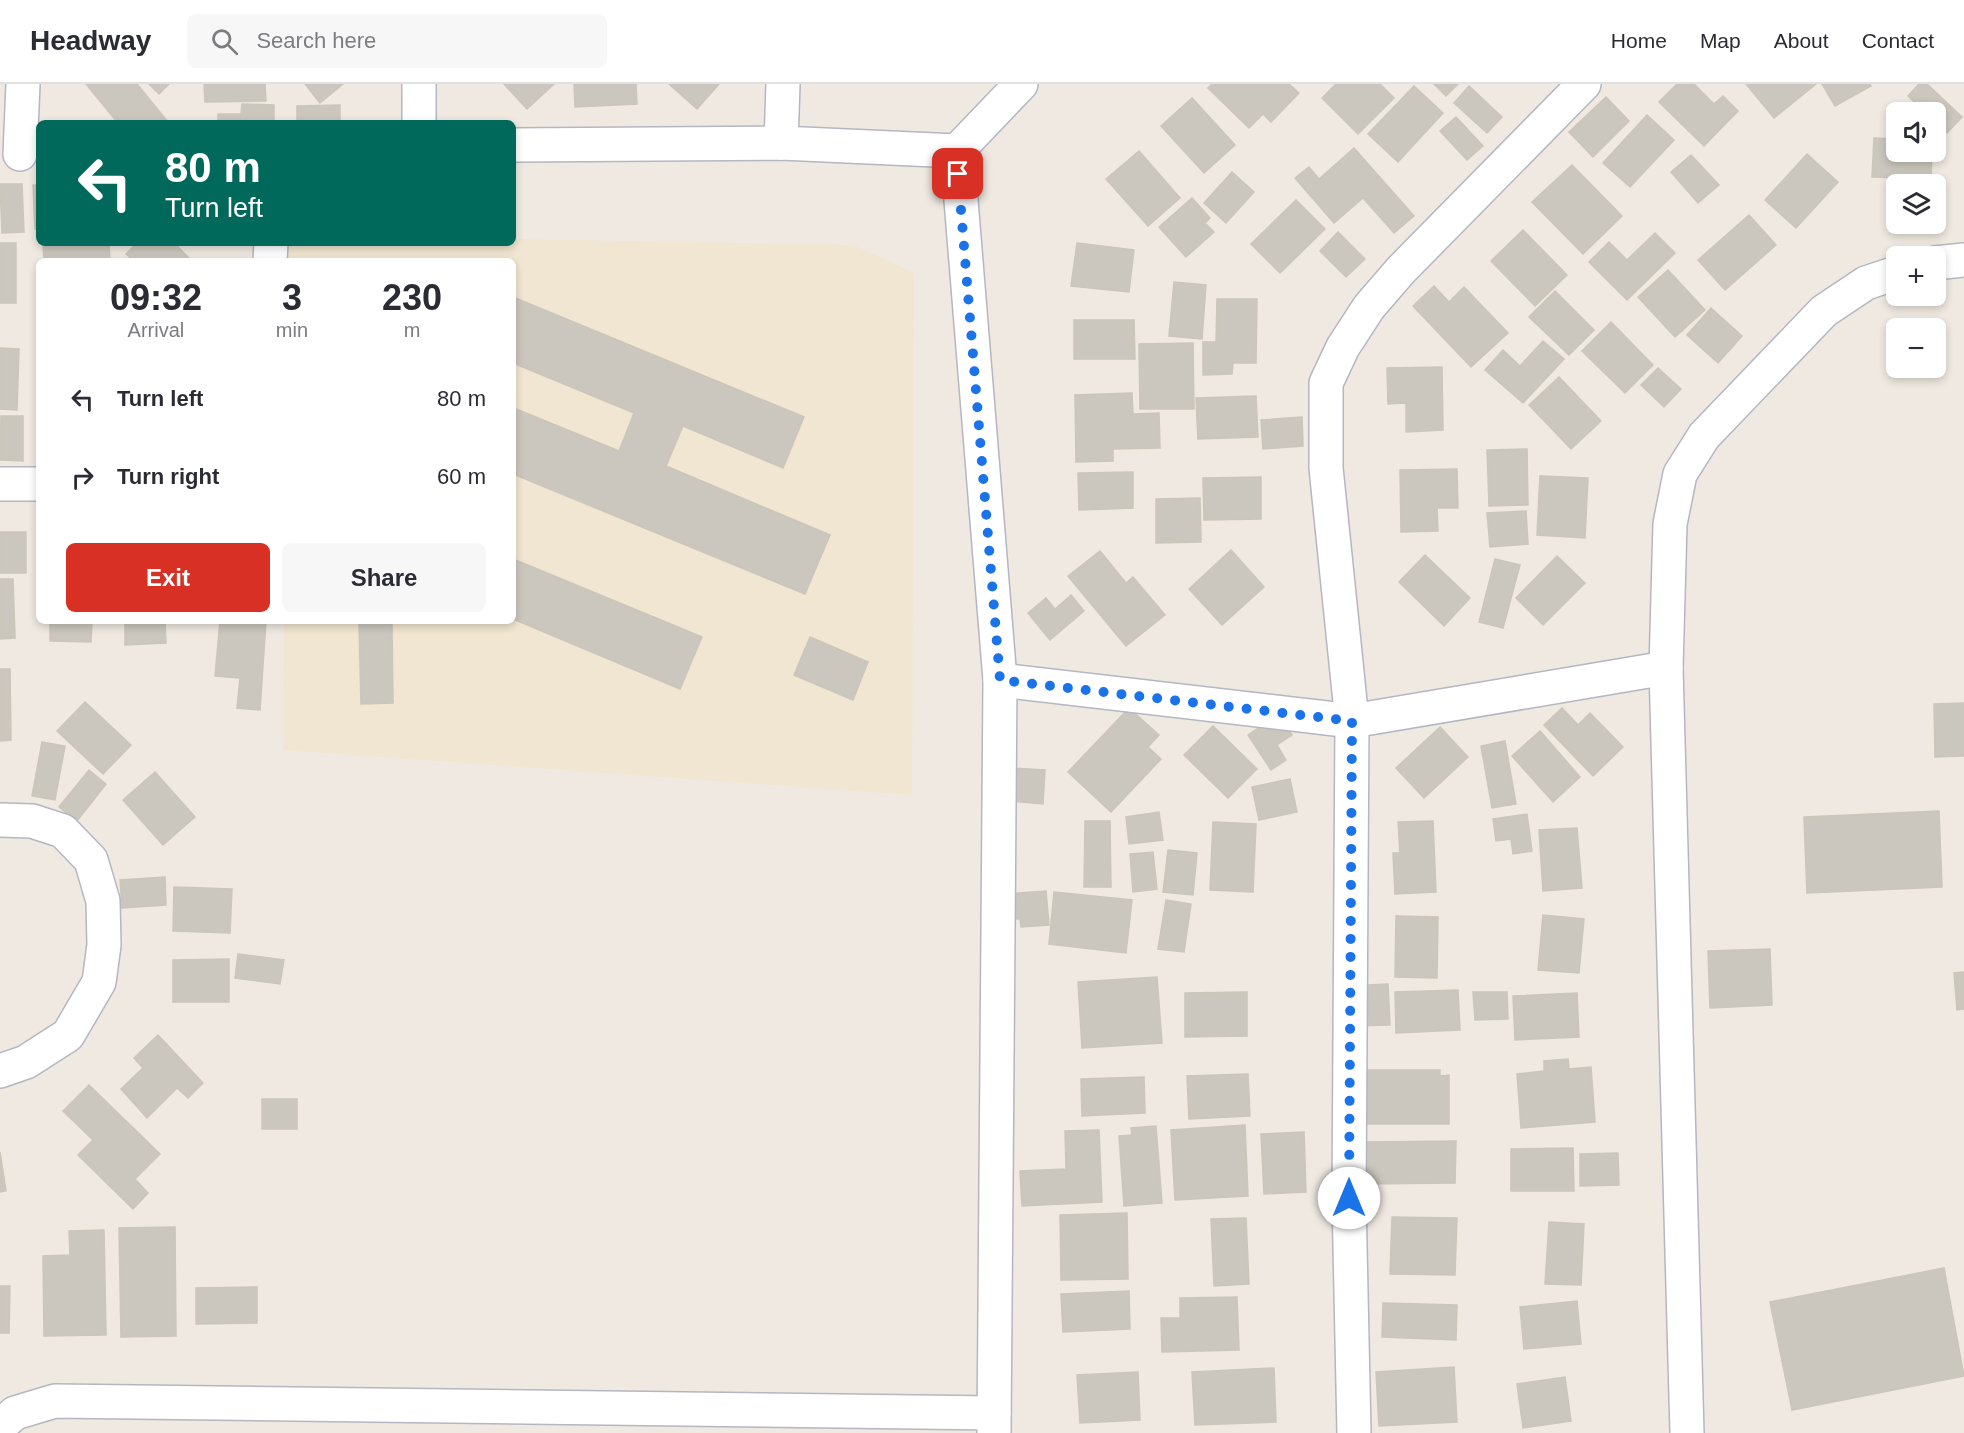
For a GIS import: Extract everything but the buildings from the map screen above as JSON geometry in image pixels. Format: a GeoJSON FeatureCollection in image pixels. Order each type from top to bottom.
{"type":"FeatureCollection","features":[{"type":"Feature","properties":{"kind":"street"},"geometry":{"type":"LineString","coordinates":[[20,154],[23,84]]}},
{"type":"Feature","properties":{"kind":"street"},"geometry":{"type":"LineString","coordinates":[[419,84],[419,120]]}},
{"type":"Feature","properties":{"kind":"street"},"geometry":{"type":"LineString","coordinates":[[781,143],[783,84]]}},
{"type":"Feature","properties":{"kind":"street"},"geometry":{"type":"LineString","coordinates":[[0,1426],[15,1413],[55,1401],[994,1423],[1000,680],[957,151],[1021,84]]}},
{"type":"Feature","properties":{"kind":"street"},"geometry":{"type":"LineString","coordinates":[[1354,1433],[1349,1198],[1352,721],[1326,468],[1326,383],[1343,347],[1369,307],[1401,270],[1584,84]]}},
{"type":"Feature","properties":{"kind":"street"},"geometry":{"type":"LineString","coordinates":[[516,145],[781,143],[957,151]]}},
{"type":"Feature","properties":{"kind":"street"},"geometry":{"type":"LineString","coordinates":[[1946,262],[1964,260]]}},
{"type":"Feature","properties":{"kind":"street"},"geometry":{"type":"LineString","coordinates":[[1688,1433],[1666,668],[1670,524],[1680,474],[1704,436],[1824,311],[1866,283],[1886,276]]}},
{"type":"Feature","properties":{"kind":"street"},"geometry":{"type":"LineString","coordinates":[[0,484],[36,484]]}},
{"type":"Feature","properties":{"kind":"street"},"geometry":{"type":"LineString","coordinates":[[1000,680],[1352,721],[1666,668]]}},
{"type":"Feature","properties":{"kind":"street"},"geometry":{"type":"LineString","coordinates":[[0,820],[32,821],[63,831],[91,860],[103,901],[104,945],[99,982],[68,1035],[26,1062],[0,1071]]}},
{"type":"Feature","properties":{"kind":"shaded area"},"geometry":{"type":"Polygon","coordinates":[[[516,239],[853,245],[914,273],[912,795],[283,750],[284,624],[516,624],[516,258],[286,258],[286,246],[516,246],[516,239]]]}},
{"type":"Feature","properties":{"kind":"route"},"geometry":{"type":"LineString","coordinates":[[958,174],[1000,680],[1352,721],[1349,1198]]}}]}
